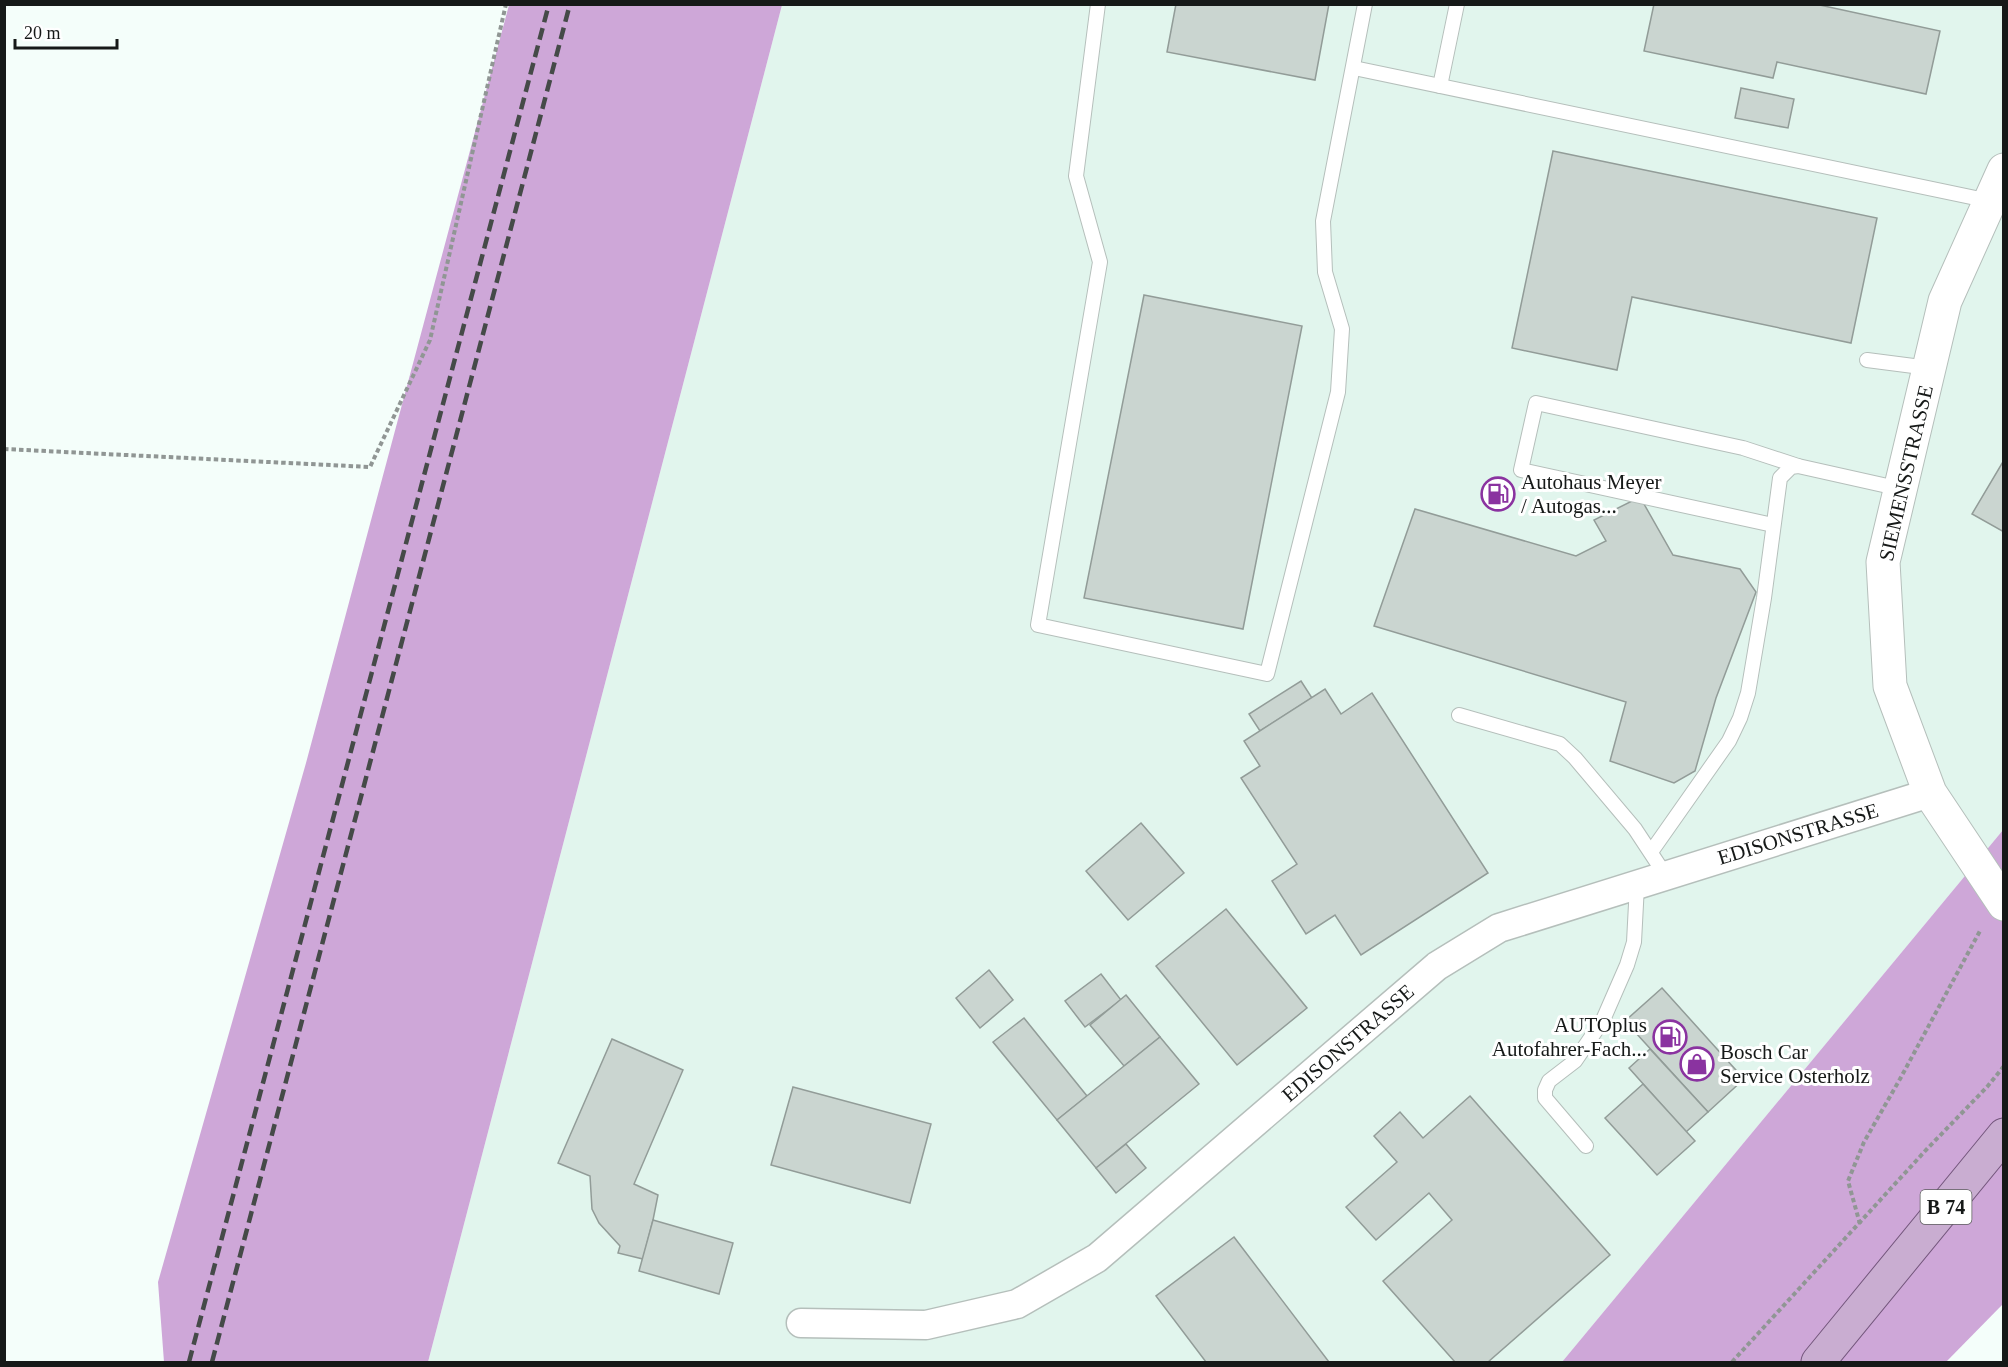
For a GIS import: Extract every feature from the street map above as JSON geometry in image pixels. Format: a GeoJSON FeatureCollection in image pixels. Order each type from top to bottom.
{"type":"FeatureCollection","features":[{"type":"Feature","properties":{"kind":"main road","name":"B 74"},"geometry":{"type":"LineString","coordinates":[[1818,1362],[2004,1135]]}},
{"type":"Feature","properties":{"kind":"street","name":"SIEMENSSTRASSE"},"geometry":{"type":"LineString","coordinates":[[2001,900],[1930,793],[1890,686],[1883,562],[1945,301],[2004,170]]}},
{"type":"Feature","properties":{"kind":"street","name":"EDISONSTRASSE"},"geometry":{"type":"LineString","coordinates":[[801,1323],[926,1325],[1017,1304],[1097,1258],[1437,966],[1499,928],[1930,793]]}},
{"type":"Feature","properties":{"kind":"lane"},"geometry":{"type":"LineString","coordinates":[[1098,4],[1076,176],[1100,262],[1038,625],[1267,674],[1338,392],[1342,329],[1325,272],[1323,221],[1365,4]]}},
{"type":"Feature","properties":{"kind":"lane"},"geometry":{"type":"LineString","coordinates":[[1440,86],[1457,4]]}},
{"type":"Feature","properties":{"kind":"lane"},"geometry":{"type":"LineString","coordinates":[[1354,68],[1990,201]]}},
{"type":"Feature","properties":{"kind":"lane"},"geometry":{"type":"LineString","coordinates":[[1867,360],[1929,368]]}},
{"type":"Feature","properties":{"kind":"lane"},"geometry":{"type":"LineString","coordinates":[[1773,525],[1521,470],[1536,403],[1743,448],[1798,466],[1901,489]]}},
{"type":"Feature","properties":{"kind":"lane"},"geometry":{"type":"LineString","coordinates":[[1651,852],[1729,741],[1740,718],[1748,693],[1764,598],[1780,478],[1791,467],[1798,466]]}},
{"type":"Feature","properties":{"kind":"lane"},"geometry":{"type":"LineString","coordinates":[[1459,716],[1560,744],[1575,758],[1621,812],[1666,876]]}},
{"type":"Feature","properties":{"kind":"lane"},"geometry":{"type":"LineString","coordinates":[[1586,1146],[1545,1098],[1545,1090],[1549,1081],[1575,1060],[1602,1020],[1627,965],[1634,942],[1637,885]]}},
{"type":"Feature","properties":{"kind":"path"},"geometry":{"type":"LineString","coordinates":[[4,449],[370,467],[430,340],[506,4]]}},
{"type":"Feature","properties":{"kind":"path"},"geometry":{"type":"LineString","coordinates":[[1860,1224],[1848,1181],[1864,1143],[2001,900]]}},
{"type":"Feature","properties":{"kind":"path"},"geometry":{"type":"LineString","coordinates":[[1732,1362],[1926,1150],[1988,1087],[2004,1066]]}},
{"type":"Feature","properties":{"kind":"shaded area"},"geometry":{"type":"Polygon","coordinates":[[[509,5],[782,5],[428,1362],[164,1362],[158,1282],[306,763],[509,5]]]}},
{"type":"Feature","properties":{"kind":"shaded area"},"geometry":{"type":"Polygon","coordinates":[[[782,5],[2003,5],[2003,830],[1562,1362],[428,1362],[782,5]]]}},
{"type":"Feature","properties":{"kind":"shaded area"},"geometry":{"type":"Polygon","coordinates":[[[2003,830],[2003,1304],[1946,1362],[1562,1362],[2003,830]]]}},
{"type":"Feature","properties":{"kind":"building"},"geometry":{"type":"Polygon","coordinates":[[[1176,4],[1329,4],[1315,80],[1167,52],[1176,4]]]}},
{"type":"Feature","properties":{"kind":"building"},"geometry":{"type":"Polygon","coordinates":[[[1654,4],[1815,4],[1940,31],[1926,94],[1777,62],[1773,78],[1644,51],[1654,4]]]}},
{"type":"Feature","properties":{"kind":"building"},"geometry":{"type":"Polygon","coordinates":[[[1741,88],[1794,99],[1788,128],[1735,118],[1741,88]]]}},
{"type":"Feature","properties":{"kind":"building"},"geometry":{"type":"Polygon","coordinates":[[[1553,151],[1877,218],[1851,343],[1632,297],[1617,370],[1512,348],[1553,151]]]}},
{"type":"Feature","properties":{"kind":"building"},"geometry":{"type":"Polygon","coordinates":[[[1144,295],[1302,326],[1243,629],[1084,598],[1144,295]]]}},
{"type":"Feature","properties":{"kind":"building"},"geometry":{"type":"Polygon","coordinates":[[[2004,460],[2004,532],[1972,514],[2004,460]]]}},
{"type":"Feature","properties":{"kind":"building"},"geometry":{"type":"Polygon","coordinates":[[[1640,497],[1673,555],[1740,569],[1756,592],[1716,698],[1695,771],[1674,783],[1610,761],[1626,702],[1374,626],[1415,509],[1576,556],[1606,541],[1594,520],[1640,497]]]}},
{"type":"Feature","properties":{"kind":"building"},"geometry":{"type":"Polygon","coordinates":[[[1301,681],[1312,698],[1260,731],[1249,714],[1301,681]]]}},
{"type":"Feature","properties":{"kind":"building"},"geometry":{"type":"Polygon","coordinates":[[[1325,689],[1341,714],[1372,693],[1488,873],[1361,955],[1335,915],[1306,934],[1272,881],[1297,864],[1241,778],[1260,766],[1244,741],[1325,689]]]}},
{"type":"Feature","properties":{"kind":"building"},"geometry":{"type":"Polygon","coordinates":[[[1141,823],[1184,873],[1128,920],[1086,871],[1141,823]]]}},
{"type":"Feature","properties":{"kind":"building"},"geometry":{"type":"Polygon","coordinates":[[[1226,909],[1307,1008],[1237,1065],[1156,966],[1226,909]]]}},
{"type":"Feature","properties":{"kind":"building"},"geometry":{"type":"Polygon","coordinates":[[[989,970],[1013,1000],[980,1028],[956,998],[989,970]]]}},
{"type":"Feature","properties":{"kind":"building"},"geometry":{"type":"Polygon","coordinates":[[[1101,974],[1121,1000],[1085,1027],[1065,1001],[1101,974]]]}},
{"type":"Feature","properties":{"kind":"building","name":"Bosch Car Service Osterholz"},"geometry":{"type":"Polygon","coordinates":[[[1662,988],[1744,1079],[1708,1112],[1625,1021],[1662,988]]]}},
{"type":"Feature","properties":{"kind":"building"},"geometry":{"type":"Polygon","coordinates":[[[1126,995],[1160,1037],[1124,1066],[1090,1025],[1126,995]]]}},
{"type":"Feature","properties":{"kind":"building"},"geometry":{"type":"Polygon","coordinates":[[[1024,1018],[1087,1096],[1057,1120],[993,1042],[1024,1018]]]}},
{"type":"Feature","properties":{"kind":"building"},"geometry":{"type":"Polygon","coordinates":[[[1160,1037],[1199,1084],[1096,1168],[1057,1120],[1160,1037]]]}},
{"type":"Feature","properties":{"kind":"building"},"geometry":{"type":"Polygon","coordinates":[[[612,1039],[683,1070],[634,1184],[658,1195],[643,1259],[618,1253],[620,1246],[599,1223],[592,1209],[590,1176],[558,1163],[612,1039]]]}},
{"type":"Feature","properties":{"kind":"building"},"geometry":{"type":"Polygon","coordinates":[[[1650,1049],[1708,1112],[1686,1132],[1629,1068],[1650,1049]]]}},
{"type":"Feature","properties":{"kind":"building"},"geometry":{"type":"Polygon","coordinates":[[[1643,1084],[1695,1141],[1657,1175],[1605,1118],[1643,1084]]]}},
{"type":"Feature","properties":{"kind":"building"},"geometry":{"type":"Polygon","coordinates":[[[793,1087],[931,1124],[910,1203],[771,1165],[793,1087]]]}},
{"type":"Feature","properties":{"kind":"building"},"geometry":{"type":"Polygon","coordinates":[[[1470,1096],[1610,1255],[1488,1362],[1455,1362],[1383,1281],[1452,1220],[1429,1193],[1376,1240],[1346,1207],[1397,1162],[1374,1136],[1400,1112],[1423,1138],[1470,1096]]]}},
{"type":"Feature","properties":{"kind":"building"},"geometry":{"type":"Polygon","coordinates":[[[1126,1144],[1146,1168],[1116,1193],[1096,1168],[1126,1144]]]}},
{"type":"Feature","properties":{"kind":"building"},"geometry":{"type":"Polygon","coordinates":[[[653,1220],[733,1243],[719,1294],[639,1271],[653,1220]]]}},
{"type":"Feature","properties":{"kind":"building"},"geometry":{"type":"Polygon","coordinates":[[[1234,1237],[1329,1362],[1206,1362],[1156,1296],[1234,1237]]]}},
{"type":"Feature","properties":{"kind":"railway"},"geometry":{"type":"LineString","coordinates":[[189,1362],[549,4]]}},
{"type":"Feature","properties":{"kind":"railway"},"geometry":{"type":"LineString","coordinates":[[212,1362],[570,4]]}},
{"type":"Feature","properties":{"kind":"place","name":"Autohaus Meyer / Autogas..."},"geometry":{"type":"Point","coordinates":[1498,494]}},
{"type":"Feature","properties":{"kind":"place","name":"AUTOplus Autofahrer-Fach..."},"geometry":{"type":"Point","coordinates":[1670,1037]}},
{"type":"Feature","properties":{"kind":"place","name":"Bosch Car Service Osterholz"},"geometry":{"type":"Point","coordinates":[1697,1064]}}]}
